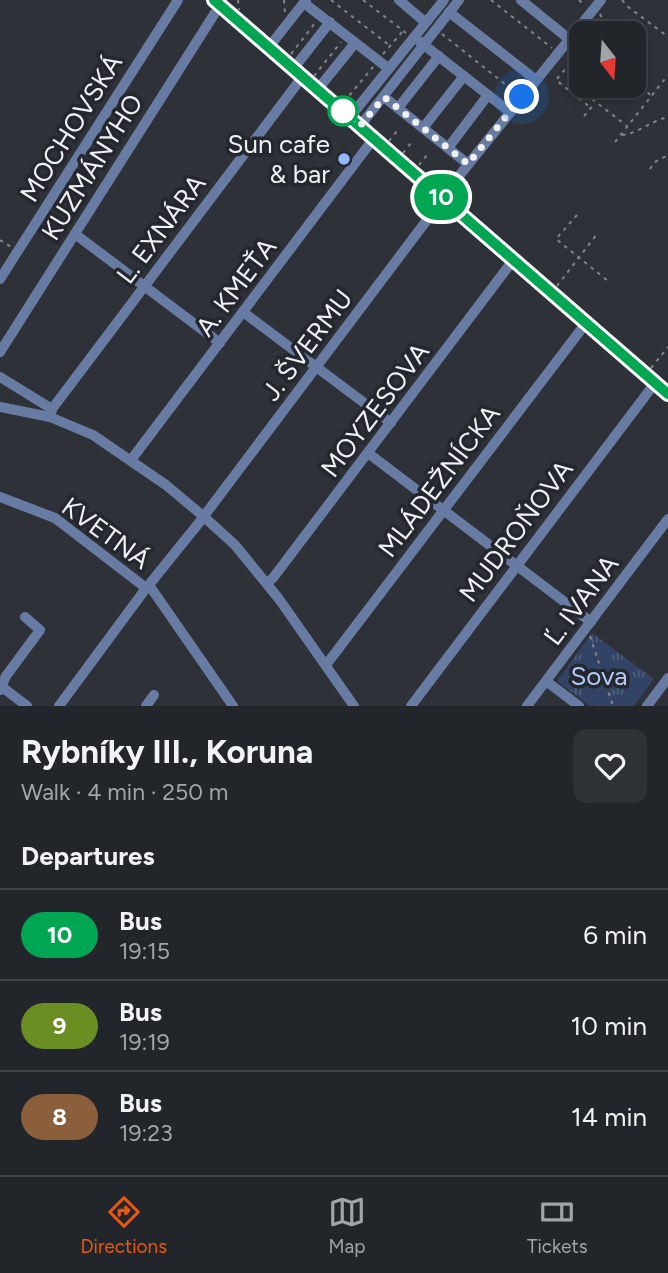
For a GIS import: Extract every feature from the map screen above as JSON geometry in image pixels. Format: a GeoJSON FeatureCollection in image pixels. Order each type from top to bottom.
{"type":"FeatureCollection","features":[{"type":"Feature","properties":{"kind":"street","name":"MOCHOVSKÁ"},"geometry":{"type":"LineString","coordinates":[[0,279],[178,0]]}},
{"type":"Feature","properties":{"kind":"street"},"geometry":{"type":"LineString","coordinates":[[399,0],[425,22]]}},
{"type":"Feature","properties":{"kind":"street"},"geometry":{"type":"LineString","coordinates":[[360,126],[459,0]]}},
{"type":"Feature","properties":{"kind":"street"},"geometry":{"type":"LineString","coordinates":[[521,0],[569,39]]}},
{"type":"Feature","properties":{"kind":"street"},"geometry":{"type":"LineString","coordinates":[[269,47],[305,1],[388,68]]}},
{"type":"Feature","properties":{"kind":"street"},"geometry":{"type":"LineString","coordinates":[[217,2],[294,68],[309,76],[318,89],[668,394]]}},
{"type":"Feature","properties":{"kind":"street","name":"KUZMÁNYHO"},"geometry":{"type":"LineString","coordinates":[[0,352],[217,2]]}},
{"type":"Feature","properties":{"kind":"street"},"geometry":{"type":"LineString","coordinates":[[350,117],[442,2]]}},
{"type":"Feature","properties":{"kind":"street","name":"J. ŠVERMU"},"geometry":{"type":"LineString","coordinates":[[584,21],[598,4]]}},
{"type":"Feature","properties":{"kind":"street"},"geometry":{"type":"LineString","coordinates":[[449,12],[536,80]]}},
{"type":"Feature","properties":{"kind":"street"},"geometry":{"type":"LineString","coordinates":[[294,68],[325,19]]}},
{"type":"Feature","properties":{"kind":"street"},"geometry":{"type":"LineString","coordinates":[[414,37],[509,112]]}},
{"type":"Feature","properties":{"kind":"street","name":"J. ŠVERMU"},"geometry":{"type":"LineString","coordinates":[[59,706],[442,197],[569,39]]}},
{"type":"Feature","properties":{"kind":"street"},"geometry":{"type":"LineString","coordinates":[[318,89],[355,43]]}},
{"type":"Feature","properties":{"kind":"street"},"geometry":{"type":"LineString","coordinates":[[398,108],[439,56]]}},
{"type":"Feature","properties":{"kind":"street","name":"L. EXNÁRA"},"geometry":{"type":"LineString","coordinates":[[51,413],[144,286],[309,76]]}},
{"type":"Feature","properties":{"kind":"street"},"geometry":{"type":"LineString","coordinates":[[422,128],[464,76]]}},
{"type":"Feature","properties":{"kind":"street"},"geometry":{"type":"LineString","coordinates":[[448,148],[488,96]]}},
{"type":"Feature","properties":{"kind":"street"},"geometry":{"type":"LineString","coordinates":[[384,97],[468,164]]}},
{"type":"Feature","properties":{"kind":"street","name":"A. KMEŤA"},"geometry":{"type":"LineString","coordinates":[[131,460],[374,138]]}},
{"type":"Feature","properties":{"kind":"street"},"geometry":{"type":"LineString","coordinates":[[75,234],[220,343]]}},
{"type":"Feature","properties":{"kind":"street","name":"MOYZESOVA"},"geometry":{"type":"LineString","coordinates":[[267,583],[369,453],[514,259]]}},
{"type":"Feature","properties":{"kind":"street"},"geometry":{"type":"LineString","coordinates":[[243,312],[391,423]]}},
{"type":"Feature","properties":{"kind":"street","name":"MLÁDEŽNÍCKA"},"geometry":{"type":"LineString","coordinates":[[326,665],[586,323]]}},
{"type":"Feature","properties":{"kind":"street"},"geometry":{"type":"LineString","coordinates":[[0,377],[51,413],[93,435],[166,485],[235,545],[267,583],[354,706]]}},
{"type":"Feature","properties":{"kind":"street","name":"MUDROŇOVA"},"geometry":{"type":"LineString","coordinates":[[411,706],[655,383]]}},
{"type":"Feature","properties":{"kind":"street"},"geometry":{"type":"LineString","coordinates":[[0,407],[51,413]]}},
{"type":"Feature","properties":{"kind":"street"},"geometry":{"type":"LineString","coordinates":[[369,453],[591,622]]}},
{"type":"Feature","properties":{"kind":"street","name":"KVETNÁ"},"geometry":{"type":"LineString","coordinates":[[1,498],[55,518],[148,587],[233,706]]}},
{"type":"Feature","properties":{"kind":"street","name":"Ľ. IVANA"},"geometry":{"type":"LineString","coordinates":[[527,706],[668,519]]}},
{"type":"Feature","properties":{"kind":"street"},"geometry":{"type":"LineString","coordinates":[[25,617],[40,630],[6,676],[1,688],[27,706]]}},
{"type":"Feature","properties":{"kind":"street"},"geometry":{"type":"LineString","coordinates":[[647,706],[668,678]]}},
{"type":"Feature","properties":{"kind":"street"},"geometry":{"type":"LineString","coordinates":[[546,681],[579,706]]}},
{"type":"Feature","properties":{"kind":"street"},"geometry":{"type":"LineString","coordinates":[[146,706],[154,695]]}},
{"type":"Feature","properties":{"kind":"path"},"geometry":{"type":"LineString","coordinates":[[238,0],[239,11]]}},
{"type":"Feature","properties":{"kind":"path"},"geometry":{"type":"LineString","coordinates":[[331,0],[390,46]]}},
{"type":"Feature","properties":{"kind":"path"},"geometry":{"type":"LineString","coordinates":[[363,0],[414,37]]}},
{"type":"Feature","properties":{"kind":"path"},"geometry":{"type":"LineString","coordinates":[[491,0],[558,53]]}},
{"type":"Feature","properties":{"kind":"path"},"geometry":{"type":"LineString","coordinates":[[579,0],[582,3]]}},
{"type":"Feature","properties":{"kind":"path"},"geometry":{"type":"LineString","coordinates":[[622,0],[626,6],[668,37]]}},
{"type":"Feature","properties":{"kind":"path"},"geometry":{"type":"LineString","coordinates":[[598,4],[604,21]]}},
{"type":"Feature","properties":{"kind":"path"},"geometry":{"type":"LineString","coordinates":[[290,55],[325,19]]}},
{"type":"Feature","properties":{"kind":"path"},"geometry":{"type":"LineString","coordinates":[[436,29],[522,97]]}},
{"type":"Feature","properties":{"kind":"path"},"geometry":{"type":"LineString","coordinates":[[309,76],[346,35]]}},
{"type":"Feature","properties":{"kind":"path"},"geometry":{"type":"LineString","coordinates":[[569,64],[556,80],[569,90]]}},
{"type":"Feature","properties":{"kind":"path"},"geometry":{"type":"LineString","coordinates":[[615,142],[668,75]]}},
{"type":"Feature","properties":{"kind":"path"},"geometry":{"type":"LineString","coordinates":[[646,91],[652,96]]}},
{"type":"Feature","properties":{"kind":"path"},"geometry":{"type":"LineString","coordinates":[[578,98],[591,108]]}},
{"type":"Feature","properties":{"kind":"path"},"geometry":{"type":"LineString","coordinates":[[592,99],[627,126]]}},
{"type":"Feature","properties":{"kind":"path"},"geometry":{"type":"LineString","coordinates":[[584,116],[596,102]]}},
{"type":"Feature","properties":{"kind":"path"},"geometry":{"type":"LineString","coordinates":[[621,135],[668,117]]}},
{"type":"Feature","properties":{"kind":"path"},"geometry":{"type":"LineString","coordinates":[[389,141],[397,131]]}},
{"type":"Feature","properties":{"kind":"path"},"geometry":{"type":"LineString","coordinates":[[403,153],[411,143]]}},
{"type":"Feature","properties":{"kind":"path"},"geometry":{"type":"LineString","coordinates":[[417,166],[427,155]]}},
{"type":"Feature","properties":{"kind":"path"},"geometry":{"type":"LineString","coordinates":[[650,169],[655,162],[668,155]]}},
{"type":"Feature","properties":{"kind":"path"},"geometry":{"type":"LineString","coordinates":[[577,215],[556,239],[608,281]]}},
{"type":"Feature","properties":{"kind":"path"},"geometry":{"type":"LineString","coordinates":[[556,287],[597,234]]}},
{"type":"Feature","properties":{"kind":"path"},"geometry":{"type":"LineString","coordinates":[[0,240],[17,252]]}},
{"type":"Feature","properties":{"kind":"path"},"geometry":{"type":"LineString","coordinates":[[646,374],[668,348]]}},
{"type":"Feature","properties":{"kind":"path"},"geometry":{"type":"LineString","coordinates":[[590,635],[613,706]]}},
{"type":"Feature","properties":{"kind":"green space","name":"Sova"},"geometry":{"type":"Polygon","coordinates":[[[592,633],[654,679],[634,706],[590,706],[557,681],[592,633]]]}},
{"type":"Feature","properties":{"kind":"bus line","name":"10"},"geometry":{"type":"LineString","coordinates":[[214,0],[668,394]]}},
{"type":"Feature","properties":{"kind":"place","name":"Sun cafe & bar"},"geometry":{"type":"Point","coordinates":[344,159]}},
{"type":"Feature","properties":{"kind":"route"},"geometry":{"type":"LineString","coordinates":[[343,111],[360,126],[384,97],[468,164],[522,97]]}}]}
